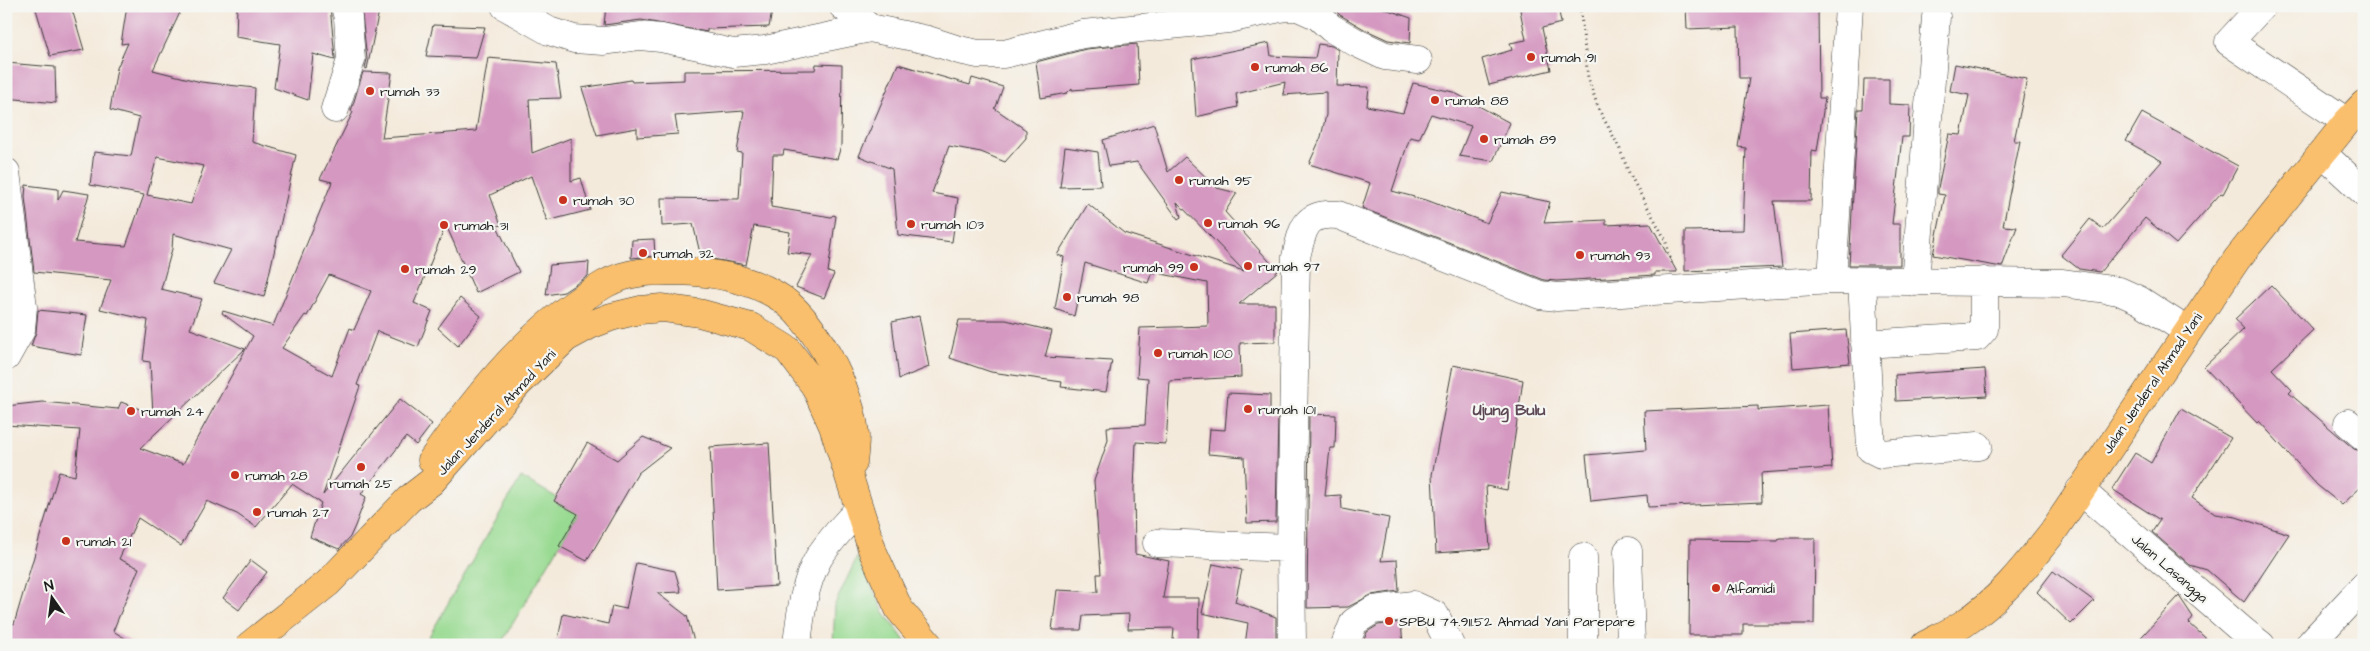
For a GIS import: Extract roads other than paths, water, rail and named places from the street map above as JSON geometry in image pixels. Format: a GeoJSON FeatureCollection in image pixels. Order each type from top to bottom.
{"type":"FeatureCollection","features":[{"type":"Feature","properties":{"kind":"highway","name":"Jalan Jenderal Ahmad Yani"},"geometry":{"type":"LineString","coordinates":[[1925,645],[1963,624],[1982,609],[2011,582],[2052,533],[2187,331],[2238,259],[2355,113]]}},
{"type":"Feature","properties":{"kind":"highway","name":"Jalan Jenderal Ahmad Yani"},"geometry":{"type":"LineString","coordinates":[[409,499],[429,464],[482,392],[535,336],[606,284],[627,275],[652,271],[692,271],[739,278],[777,295],[804,321],[831,358],[850,411],[855,436],[852,479]]}},
{"type":"Feature","properties":{"kind":"highway","name":"Jalan Jenderal Ahmad Yani"},"geometry":{"type":"LineString","coordinates":[[250,645],[328,583],[409,499],[431,482],[518,384],[566,338],[590,325],[611,317],[640,310],[662,308],[699,313],[751,327],[788,350],[815,386],[833,426],[852,479],[873,552],[899,608],[929,645]]}},
{"type":"Feature","properties":{"kind":"street"},"geometry":{"type":"LineString","coordinates":[[335,108],[351,60],[348,18],[345,6]]}},
{"type":"Feature","properties":{"kind":"street"},"geometry":{"type":"LineString","coordinates":[[505,6],[549,31],[574,39],[604,40],[640,36],[661,38],[733,53],[765,50],[870,28],[928,40],[978,54],[1004,54],[1082,34],[1228,19],[1285,7],[1298,7],[1318,16],[1332,28],[1357,43],[1385,56],[1418,60]]}},
{"type":"Feature","properties":{"kind":"street"},"geometry":{"type":"LineString","coordinates":[[843,6],[870,28]]}},
{"type":"Feature","properties":{"kind":"street"},"geometry":{"type":"LineString","coordinates":[[1832,280],[1849,6]]}},
{"type":"Feature","properties":{"kind":"street"},"geometry":{"type":"LineString","coordinates":[[2258,8],[2229,42],[2355,113]]}},
{"type":"Feature","properties":{"kind":"street"},"geometry":{"type":"LineString","coordinates":[[1915,282],[1936,17]]}},
{"type":"Feature","properties":{"kind":"street"},"geometry":{"type":"LineString","coordinates":[[2323,154],[2364,192]]}},
{"type":"Feature","properties":{"kind":"street"},"geometry":{"type":"LineString","coordinates":[[6,172],[23,307],[21,330],[6,357]]}},
{"type":"Feature","properties":{"kind":"street"},"geometry":{"type":"LineString","coordinates":[[1292,645],[1291,548],[1296,257],[1302,232],[1314,217],[1324,214],[1338,215],[1540,295],[1557,297],[1832,280],[2064,283],[2119,291],[2139,300],[2187,331]]}},
{"type":"Feature","properties":{"kind":"street"},"geometry":{"type":"LineString","coordinates":[[1862,281],[1870,441],[1874,451],[1881,454],[1978,446]]}},
{"type":"Feature","properties":{"kind":"street"},"geometry":{"type":"LineString","coordinates":[[1865,344],[1977,337],[1984,329],[1984,281]]}},
{"type":"Feature","properties":{"kind":"street","name":"Jalan Lasangga"},"geometry":{"type":"LineString","coordinates":[[2080,490],[2235,625],[2262,645]]}},
{"type":"Feature","properties":{"kind":"street"},"geometry":{"type":"LineString","coordinates":[[797,645],[809,579],[818,560],[834,537],[862,518]]}},
{"type":"Feature","properties":{"kind":"street"},"geometry":{"type":"LineString","coordinates":[[816,645],[827,585],[862,518]]}},
{"type":"Feature","properties":{"kind":"street"},"geometry":{"type":"LineString","coordinates":[[1157,543],[1291,548]]}},
{"type":"Feature","properties":{"kind":"street"},"geometry":{"type":"LineString","coordinates":[[1628,551],[1631,645]]}},
{"type":"Feature","properties":{"kind":"street"},"geometry":{"type":"LineString","coordinates":[[1583,557],[1583,645]]}},
{"type":"Feature","properties":{"kind":"street"},"geometry":{"type":"LineString","coordinates":[[2309,645],[2364,586]]}},
{"type":"Feature","properties":{"kind":"street"},"geometry":{"type":"LineString","coordinates":[[1345,645],[1354,622],[1373,610],[1413,605],[1436,615],[1450,645]]}},
{"type":"Feature","properties":{"kind":"place","name":"rumah 91"},"geometry":{"type":"Point","coordinates":[1531,57]}},
{"type":"Feature","properties":{"kind":"place","name":"rumah 86"},"geometry":{"type":"Point","coordinates":[1255,67]}},
{"type":"Feature","properties":{"kind":"place","name":"rumah 33"},"geometry":{"type":"Point","coordinates":[370,91]}},
{"type":"Feature","properties":{"kind":"place","name":"rumah 88"},"geometry":{"type":"Point","coordinates":[1435,100]}},
{"type":"Feature","properties":{"kind":"place","name":"rumah 89"},"geometry":{"type":"Point","coordinates":[1484,139]}},
{"type":"Feature","properties":{"kind":"place","name":"rumah 95"},"geometry":{"type":"Point","coordinates":[1179,180]}},
{"type":"Feature","properties":{"kind":"place","name":"rumah 30"},"geometry":{"type":"Point","coordinates":[563,200]}},
{"type":"Feature","properties":{"kind":"place","name":"rumah 96"},"geometry":{"type":"Point","coordinates":[1208,223]}},
{"type":"Feature","properties":{"kind":"place","name":"rumah 103"},"geometry":{"type":"Point","coordinates":[911,224]}},
{"type":"Feature","properties":{"kind":"place","name":"rumah 31"},"geometry":{"type":"Point","coordinates":[444,225]}},
{"type":"Feature","properties":{"kind":"place","name":"rumah 32"},"geometry":{"type":"Point","coordinates":[643,253]}},
{"type":"Feature","properties":{"kind":"place","name":"rumah 93"},"geometry":{"type":"Point","coordinates":[1580,255]}},
{"type":"Feature","properties":{"kind":"place","name":"rumah 97"},"geometry":{"type":"Point","coordinates":[1248,266]}},
{"type":"Feature","properties":{"kind":"place","name":"rumah 99"},"geometry":{"type":"Point","coordinates":[1194,267]}},
{"type":"Feature","properties":{"kind":"place","name":"rumah 29"},"geometry":{"type":"Point","coordinates":[405,269]}},
{"type":"Feature","properties":{"kind":"place","name":"rumah 98"},"geometry":{"type":"Point","coordinates":[1067,297]}},
{"type":"Feature","properties":{"kind":"place","name":"rumah 100"},"geometry":{"type":"Point","coordinates":[1158,353]}},
{"type":"Feature","properties":{"kind":"place","name":"rumah 101"},"geometry":{"type":"Point","coordinates":[1248,409]}},
{"type":"Feature","properties":{"kind":"place","name":"rumah 24"},"geometry":{"type":"Point","coordinates":[131,411]}},
{"type":"Feature","properties":{"kind":"place","name":"rumah 25"},"geometry":{"type":"Point","coordinates":[361,467]}},
{"type":"Feature","properties":{"kind":"place","name":"rumah 28"},"geometry":{"type":"Point","coordinates":[235,475]}},
{"type":"Feature","properties":{"kind":"place","name":"rumah 27"},"geometry":{"type":"Point","coordinates":[257,512]}},
{"type":"Feature","properties":{"kind":"place","name":"rumah 21"},"geometry":{"type":"Point","coordinates":[66,541]}},
{"type":"Feature","properties":{"kind":"place","name":"Alfamidi"},"geometry":{"type":"Point","coordinates":[1716,588]}},
{"type":"Feature","properties":{"kind":"place","name":"SPBU 74.911.52 Ahmad Yani Parepare"},"geometry":{"type":"Point","coordinates":[1389,621]}},
{"type":"Feature","properties":{"kind":"district","name":"Ujung Bulu"},"geometry":{"type":"Point","coordinates":[1509,409]}}]}
